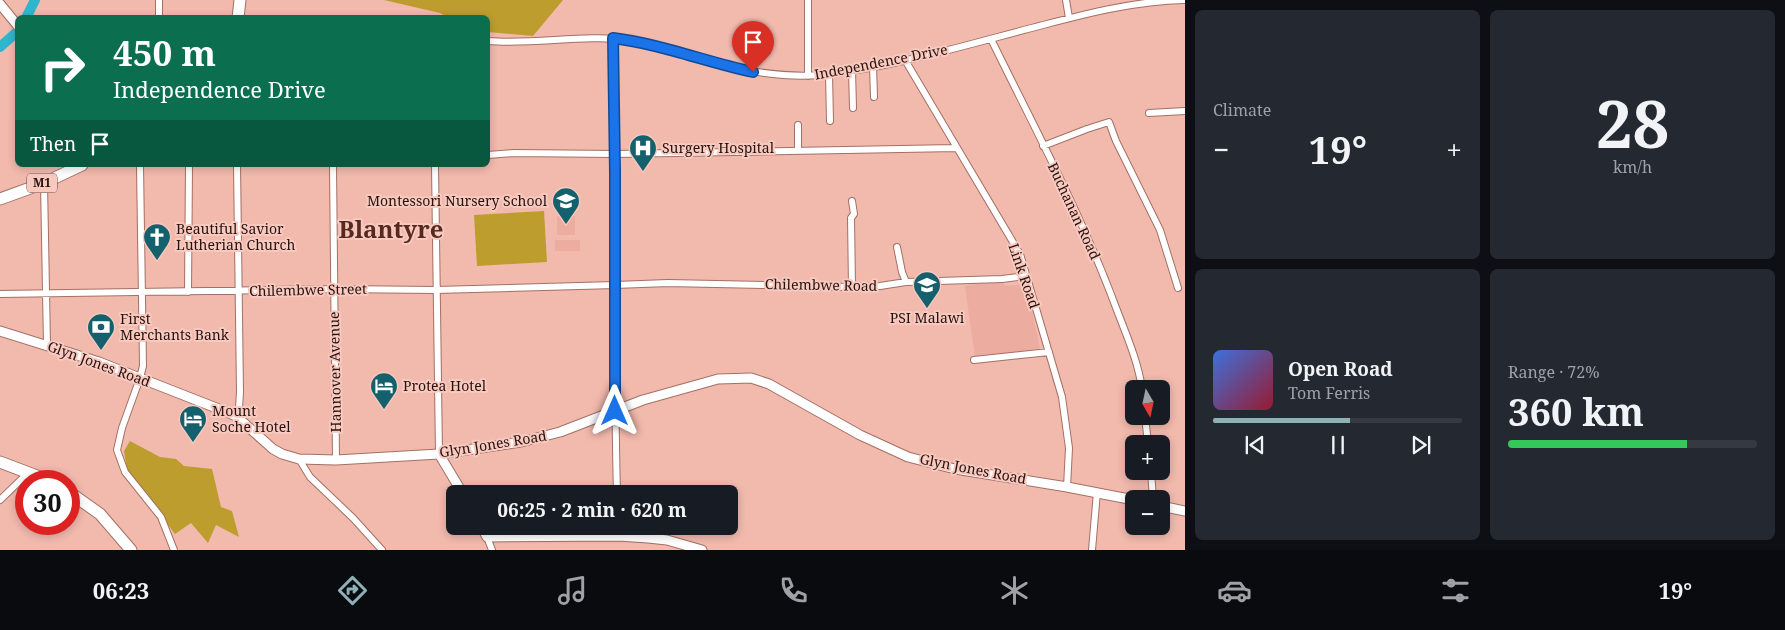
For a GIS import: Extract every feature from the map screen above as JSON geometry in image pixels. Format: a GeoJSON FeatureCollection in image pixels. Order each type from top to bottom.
{"type":"FeatureCollection","features":[{"type":"Feature","properties":{"kind":"highway"},"geometry":{"type":"LineString","coordinates":[[238,15],[240,0]]}},
{"type":"Feature","properties":{"kind":"highway","name":"M1"},"geometry":{"type":"LineString","coordinates":[[0,199],[78,167]]}},
{"type":"Feature","properties":{"kind":"highway"},"geometry":{"type":"LineString","coordinates":[[0,462],[24,470]]}},
{"type":"Feature","properties":{"kind":"highway"},"geometry":{"type":"LineString","coordinates":[[80,500],[100,514],[131,550]]}},
{"type":"Feature","properties":{"kind":"street"},"geometry":{"type":"LineString","coordinates":[[159,0],[159,15]]}},
{"type":"Feature","properties":{"kind":"street"},"geometry":{"type":"LineString","coordinates":[[808,0],[808,76]]}},
{"type":"Feature","properties":{"kind":"street"},"geometry":{"type":"LineString","coordinates":[[1066,0],[1069,18]]}},
{"type":"Feature","properties":{"kind":"street","name":"Independence Drive"},"geometry":{"type":"LineString","coordinates":[[490,41],[547,42],[613,38],[651,45],[724,66],[753,72],[808,76],[905,60],[1069,18],[1121,7],[1184,0]]}},
{"type":"Feature","properties":{"kind":"street"},"geometry":{"type":"LineString","coordinates":[[0,4],[15,23]]}},
{"type":"Feature","properties":{"kind":"street"},"geometry":{"type":"LineString","coordinates":[[613,38],[617,485]]}},
{"type":"Feature","properties":{"kind":"street","name":"Buchanan Road"},"geometry":{"type":"LineString","coordinates":[[991,39],[1096,256],[1140,380]]}},
{"type":"Feature","properties":{"kind":"street","name":"Link Road"},"geometry":{"type":"LineString","coordinates":[[905,60],[1020,254],[1062,397],[1069,448],[1067,487]]}},
{"type":"Feature","properties":{"kind":"street"},"geometry":{"type":"LineString","coordinates":[[872,66],[874,97]]}},
{"type":"Feature","properties":{"kind":"street"},"geometry":{"type":"LineString","coordinates":[[852,70],[853,108]]}},
{"type":"Feature","properties":{"kind":"street"},"geometry":{"type":"LineString","coordinates":[[829,74],[830,121]]}},
{"type":"Feature","properties":{"kind":"street"},"geometry":{"type":"LineString","coordinates":[[1149,114],[1185,111]]}},
{"type":"Feature","properties":{"kind":"street"},"geometry":{"type":"LineString","coordinates":[[1043,146],[1109,122],[1116,141],[1160,230],[1178,288]]}},
{"type":"Feature","properties":{"kind":"street"},"geometry":{"type":"LineString","coordinates":[[798,125],[798,150]]}},
{"type":"Feature","properties":{"kind":"street"},"geometry":{"type":"LineString","coordinates":[[490,155],[956,148]]}},
{"type":"Feature","properties":{"kind":"street"},"geometry":{"type":"LineString","coordinates":[[140,167],[143,354],[140,378],[122,428],[117,450],[125,472],[161,517],[174,550]]}},
{"type":"Feature","properties":{"kind":"street"},"geometry":{"type":"LineString","coordinates":[[188,292],[190,167]]}},
{"type":"Feature","properties":{"kind":"street"},"geometry":{"type":"LineString","coordinates":[[236,416],[239,408],[240,392],[237,167]]}},
{"type":"Feature","properties":{"kind":"street","name":"Hannover Avenue"},"geometry":{"type":"LineString","coordinates":[[333,167],[336,460]]}},
{"type":"Feature","properties":{"kind":"street"},"geometry":{"type":"LineString","coordinates":[[435,167],[439,454],[458,485]]}},
{"type":"Feature","properties":{"kind":"street"},"geometry":{"type":"LineString","coordinates":[[44,182],[47,294],[46,345]]}},
{"type":"Feature","properties":{"kind":"street"},"geometry":{"type":"LineString","coordinates":[[852,201],[854,214],[851,218],[852,287]]}},
{"type":"Feature","properties":{"kind":"street"},"geometry":{"type":"LineString","coordinates":[[897,247],[906,282]]}},
{"type":"Feature","properties":{"kind":"street","name":"Chilembwe Road"},"geometry":{"type":"LineString","coordinates":[[615,286],[668,282],[852,287],[880,286],[906,282],[1002,279],[1026,276]]}},
{"type":"Feature","properties":{"kind":"street","name":"Chilembwe Street"},"geometry":{"type":"LineString","coordinates":[[0,294],[334,289],[436,290],[615,286]]}},
{"type":"Feature","properties":{"kind":"street","name":"Glyn Jones Road"},"geometry":{"type":"LineString","coordinates":[[0,330],[140,378],[236,416],[273,449],[299,460],[336,460],[439,454],[533,440],[560,432],[644,400],[718,379],[751,378],[760,380],[780,390],[860,435],[908,457],[955,469],[1125,498]]}},
{"type":"Feature","properties":{"kind":"street"},"geometry":{"type":"LineString","coordinates":[[974,360],[1049,352]]}},
{"type":"Feature","properties":{"kind":"street"},"geometry":{"type":"LineString","coordinates":[[299,460],[310,477],[353,518],[382,550]]}},
{"type":"Feature","properties":{"kind":"street"},"geometry":{"type":"LineString","coordinates":[[0,500],[15,486]]}},
{"type":"Feature","properties":{"kind":"street"},"geometry":{"type":"LineString","coordinates":[[1092,550],[1097,492]]}},
{"type":"Feature","properties":{"kind":"street"},"geometry":{"type":"LineString","coordinates":[[1170,508],[1185,511]]}},
{"type":"Feature","properties":{"kind":"street"},"geometry":{"type":"LineString","coordinates":[[492,550],[487,537],[531,535]]}},
{"type":"Feature","properties":{"kind":"street"},"geometry":{"type":"LineString","coordinates":[[640,535],[667,540],[702,550]]}},
{"type":"Feature","properties":{"kind":"shaded area"},"geometry":{"type":"Polygon","coordinates":[[[384,0],[563,0],[533,36],[490,32],[490,15],[444,15],[384,0]]]}},
{"type":"Feature","properties":{"kind":"shaded area"},"geometry":{"type":"Polygon","coordinates":[[[544,211],[547,262],[477,266],[474,215],[544,211]]]}},
{"type":"Feature","properties":{"kind":"shaded area","name":"Montessori Nursery School"},"geometry":{"type":"Polygon","coordinates":[[[557,216],[575,216],[575,235],[557,235],[557,216]]]}},
{"type":"Feature","properties":{"kind":"shaded area","name":"Montessori Nursery School"},"geometry":{"type":"Polygon","coordinates":[[[555,240],[580,240],[580,251],[555,251],[555,240]]]}},
{"type":"Feature","properties":{"kind":"shaded area"},"geometry":{"type":"Polygon","coordinates":[[[1002,280],[1005,286],[1026,284],[1040,348],[1007,355],[975,357],[965,286],[1002,280]]]}},
{"type":"Feature","properties":{"kind":"shaded area"},"geometry":{"type":"Polygon","coordinates":[[[130,441],[160,457],[176,459],[184,466],[212,469],[221,507],[232,511],[239,537],[216,525],[208,543],[191,523],[175,534],[127,470],[124,451],[130,441]]]}},
{"type":"Feature","properties":{"kind":"waterway"},"geometry":{"type":"LineString","coordinates":[[28,15],[35,0]]}},
{"type":"Feature","properties":{"kind":"waterway"},"geometry":{"type":"LineString","coordinates":[[0,47],[15,34]]}},
{"type":"Feature","properties":{"kind":"place","name":"Surgery Hospital"},"geometry":{"type":"Point","coordinates":[643,172]}},
{"type":"Feature","properties":{"kind":"place","name":"Montessori Nursery School"},"geometry":{"type":"Point","coordinates":[566,225]}},
{"type":"Feature","properties":{"kind":"place","name":"Beautiful Savior Lutherian Church"},"geometry":{"type":"Point","coordinates":[157,261]}},
{"type":"Feature","properties":{"kind":"place","name":"PSI Malawi"},"geometry":{"type":"Point","coordinates":[927,309]}},
{"type":"Feature","properties":{"kind":"place","name":"First Merchants Bank"},"geometry":{"type":"Point","coordinates":[101,351]}},
{"type":"Feature","properties":{"kind":"place","name":"Protea Hotel"},"geometry":{"type":"Point","coordinates":[384,410]}},
{"type":"Feature","properties":{"kind":"place","name":"Mount Soche Hotel"},"geometry":{"type":"Point","coordinates":[193,443]}},
{"type":"Feature","properties":{"kind":"district","name":"Blantyre"},"geometry":{"type":"Point","coordinates":[391,230]}},
{"type":"Feature","properties":{"kind":"route"},"geometry":{"type":"LineString","coordinates":[[615,411],[613,38],[651,45],[724,66],[753,72]]}}]}
